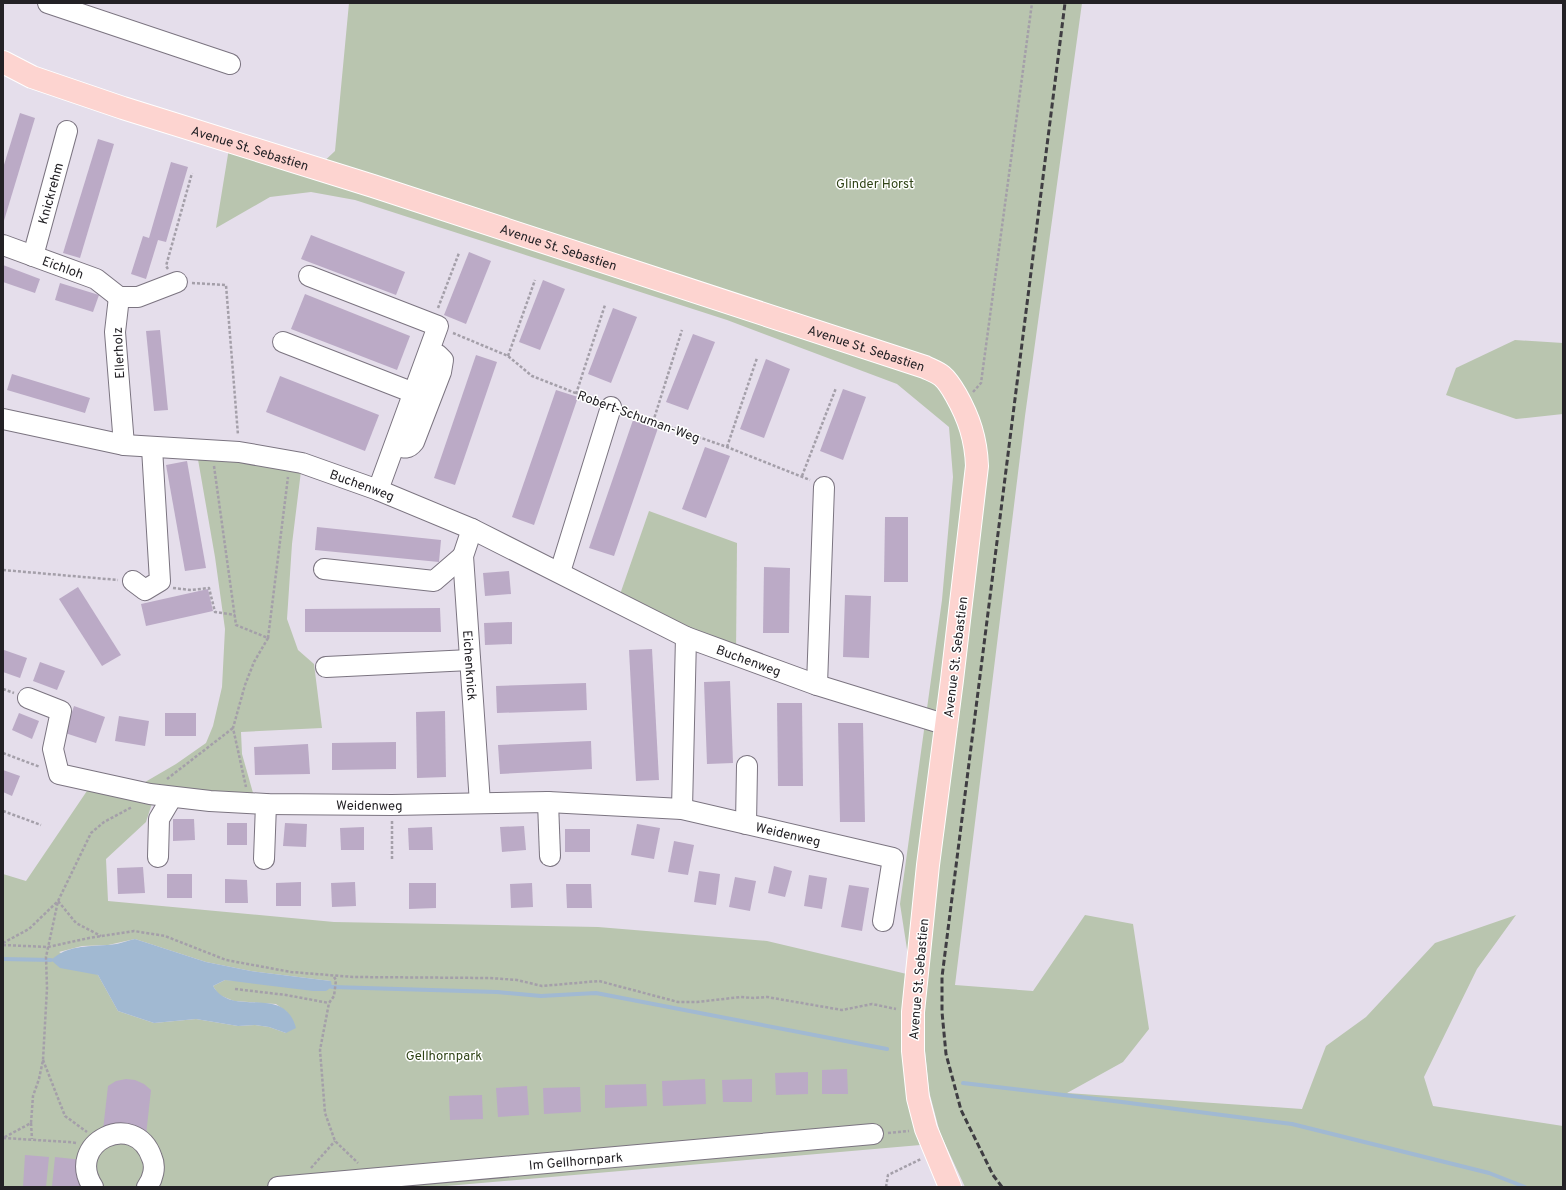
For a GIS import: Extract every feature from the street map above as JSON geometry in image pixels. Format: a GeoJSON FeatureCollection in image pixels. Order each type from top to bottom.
{"type":"FeatureCollection","features":[{"type":"Feature","properties":{"kind":"main road","name":"Avenue St. Sebastien"},"geometry":{"type":"LineString","coordinates":[[3,62],[32,77],[116,106],[373,186],[925,367],[941,375],[950,384],[961,404],[973,433],[977,466],[947,725],[928,865],[913,1012],[913,1051],[918,1098],[926,1129],[950,1187]]}},
{"type":"Feature","properties":{"kind":"street"},"geometry":{"type":"LineString","coordinates":[[48,3],[230,64]]}},
{"type":"Feature","properties":{"kind":"street","name":"Knickrehm"},"geometry":{"type":"LineString","coordinates":[[33,256],[67,131]]}},
{"type":"Feature","properties":{"kind":"street","name":"Eichloh"},"geometry":{"type":"LineString","coordinates":[[3,245],[96,279],[119,297]]}},
{"type":"Feature","properties":{"kind":"street"},"geometry":{"type":"LineString","coordinates":[[309,276],[435,325],[429,352],[378,490]]}},
{"type":"Feature","properties":{"kind":"street"},"geometry":{"type":"LineString","coordinates":[[119,297],[138,297],[177,282]]}},
{"type":"Feature","properties":{"kind":"street","name":"Ellerholz"},"geometry":{"type":"LineString","coordinates":[[119,297],[115,332],[124,445]]}},
{"type":"Feature","properties":{"kind":"street"},"geometry":{"type":"LineString","coordinates":[[283,342],[414,393]]}},
{"type":"Feature","properties":{"kind":"street"},"geometry":{"type":"LineString","coordinates":[[395,445],[405,448],[410,447],[414,442],[441,372],[443,360],[438,355],[429,352]]}},
{"type":"Feature","properties":{"kind":"street"},"geometry":{"type":"LineString","coordinates":[[560,572],[611,406]]}},
{"type":"Feature","properties":{"kind":"street","name":"Buchenweg"},"geometry":{"type":"LineString","coordinates":[[3,420],[124,445],[152,448],[212,449],[290,460],[378,490],[472,529],[560,572],[617,603],[686,637],[817,685],[947,725]]}},
{"type":"Feature","properties":{"kind":"street"},"geometry":{"type":"LineString","coordinates":[[133,581],[145,590],[160,581],[152,448]]}},
{"type":"Feature","properties":{"kind":"street"},"geometry":{"type":"LineString","coordinates":[[817,685],[824,487]]}},
{"type":"Feature","properties":{"kind":"street","name":"Eichenknick"},"geometry":{"type":"LineString","coordinates":[[472,529],[463,556],[480,803]]}},
{"type":"Feature","properties":{"kind":"street"},"geometry":{"type":"LineString","coordinates":[[324,569],[434,581],[463,556]]}},
{"type":"Feature","properties":{"kind":"street"},"geometry":{"type":"LineString","coordinates":[[682,809],[686,637]]}},
{"type":"Feature","properties":{"kind":"street"},"geometry":{"type":"LineString","coordinates":[[326,667],[470,660]]}},
{"type":"Feature","properties":{"kind":"street"},"geometry":{"type":"LineString","coordinates":[[28,698],[61,711],[54,749],[59,774]]}},
{"type":"Feature","properties":{"kind":"street"},"geometry":{"type":"LineString","coordinates":[[746,824],[747,766]]}},
{"type":"Feature","properties":{"kind":"street","name":"Weidenweg"},"geometry":{"type":"LineString","coordinates":[[59,774],[172,797],[258,804],[392,805],[548,802],[682,809],[893,858],[883,921]]}},
{"type":"Feature","properties":{"kind":"street"},"geometry":{"type":"LineString","coordinates":[[158,856],[160,819],[172,797]]}},
{"type":"Feature","properties":{"kind":"street"},"geometry":{"type":"LineString","coordinates":[[548,802],[550,856]]}},
{"type":"Feature","properties":{"kind":"street"},"geometry":{"type":"LineString","coordinates":[[258,804],[264,860]]}},
{"type":"Feature","properties":{"kind":"street"},"geometry":{"type":"LineString","coordinates":[[93,1187],[89,1181],[86,1171],[86,1160],[96,1144],[107,1135],[119,1133],[130,1135],[141,1140],[149,1149],[153,1160],[154,1172],[147,1187]]}},
{"type":"Feature","properties":{"kind":"street","name":"Im Gellhornpark"},"geometry":{"type":"LineString","coordinates":[[286,1186],[375,1183],[874,1134]]}},
{"type":"Feature","properties":{"kind":"path"},"geometry":{"type":"LineString","coordinates":[[961,404],[981,383],[1032,3]]}},
{"type":"Feature","properties":{"kind":"path"},"geometry":{"type":"LineString","coordinates":[[192,173],[166,266],[177,282],[226,285],[239,452]]}},
{"type":"Feature","properties":{"kind":"path"},"geometry":{"type":"LineString","coordinates":[[435,325],[459,253]]}},
{"type":"Feature","properties":{"kind":"path"},"geometry":{"type":"LineString","coordinates":[[508,356],[535,280]]}},
{"type":"Feature","properties":{"kind":"path"},"geometry":{"type":"LineString","coordinates":[[576,394],[605,306]]}},
{"type":"Feature","properties":{"kind":"path","name":"Robert-Schuman-Weg"},"geometry":{"type":"LineString","coordinates":[[435,325],[508,356],[532,376],[576,394],[727,447],[802,476],[824,487]]}},
{"type":"Feature","properties":{"kind":"path"},"geometry":{"type":"LineString","coordinates":[[653,422],[682,330]]}},
{"type":"Feature","properties":{"kind":"path"},"geometry":{"type":"LineString","coordinates":[[727,447],[757,358]]}},
{"type":"Feature","properties":{"kind":"path"},"geometry":{"type":"LineString","coordinates":[[802,476],[836,388]]}},
{"type":"Feature","properties":{"kind":"path"},"geometry":{"type":"LineString","coordinates":[[212,449],[236,625],[268,638]]}},
{"type":"Feature","properties":{"kind":"path"},"geometry":{"type":"LineString","coordinates":[[258,804],[233,728],[245,685],[254,662],[268,638],[290,460]]}},
{"type":"Feature","properties":{"kind":"path"},"geometry":{"type":"LineString","coordinates":[[3,570],[85,579],[133,581]]}},
{"type":"Feature","properties":{"kind":"path"},"geometry":{"type":"LineString","coordinates":[[160,581],[173,588],[180,589],[209,588],[215,612],[235,615]]}},
{"type":"Feature","properties":{"kind":"path"},"geometry":{"type":"LineString","coordinates":[[32,1139],[31,1124],[33,1096],[40,1079],[43,1060],[47,988],[46,957],[58,901],[91,833],[104,822],[143,801],[149,793],[233,728]]}},
{"type":"Feature","properties":{"kind":"path"},"geometry":{"type":"LineString","coordinates":[[3,753],[59,774]]}},
{"type":"Feature","properties":{"kind":"path"},"geometry":{"type":"LineString","coordinates":[[392,805],[392,860]]}},
{"type":"Feature","properties":{"kind":"path"},"geometry":{"type":"LineString","coordinates":[[3,811],[41,825]]}},
{"type":"Feature","properties":{"kind":"path"},"geometry":{"type":"LineString","coordinates":[[58,901],[76,923],[102,936]]}},
{"type":"Feature","properties":{"kind":"path"},"geometry":{"type":"LineString","coordinates":[[3,944],[29,928],[58,901]]}},
{"type":"Feature","properties":{"kind":"path"},"geometry":{"type":"LineString","coordinates":[[3,944],[48,947],[134,931],[165,936],[226,960],[291,972],[334,976],[396,978],[490,978],[517,980],[542,986],[599,981],[678,1002],[696,1002],[741,997],[767,997],[842,1010],[872,1004],[885,1008],[913,1012]]}},
{"type":"Feature","properties":{"kind":"path"},"geometry":{"type":"LineString","coordinates":[[334,976],[336,980],[334,996],[329,1003],[320,1050],[325,1113],[335,1141],[375,1183]]}},
{"type":"Feature","properties":{"kind":"path"},"geometry":{"type":"LineString","coordinates":[[235,989],[286,995],[329,1003]]}},
{"type":"Feature","properties":{"kind":"path"},"geometry":{"type":"LineString","coordinates":[[43,1060],[65,1116],[96,1144]]}},
{"type":"Feature","properties":{"kind":"path"},"geometry":{"type":"LineString","coordinates":[[31,1124],[3,1138],[96,1144]]}},
{"type":"Feature","properties":{"kind":"path"},"geometry":{"type":"LineString","coordinates":[[874,1134],[926,1129]]}},
{"type":"Feature","properties":{"kind":"path"},"geometry":{"type":"LineString","coordinates":[[286,1186],[335,1141]]}},
{"type":"Feature","properties":{"kind":"path"},"geometry":{"type":"LineString","coordinates":[[886,1187],[888,1175],[936,1153]]}},
{"type":"Feature","properties":{"kind":"green space"},"geometry":{"type":"Polygon","coordinates":[[[349,3],[1082,3],[1025,416],[955,985],[1033,991],[1085,915],[1133,924],[1149,1029],[1123,1062],[1067,1093],[1302,1109],[1326,1046],[1366,1017],[1435,943],[1516,915],[1477,969],[1424,1077],[1433,1106],[1563,1126],[1563,1187],[965,1187],[940,1133],[929,1091],[921,1012],[912,975],[932,1144],[435,1187],[3,1187],[3,874],[26,881],[91,785],[128,792],[176,764],[206,743],[213,726],[222,687],[225,629],[215,557],[196,448],[302,463],[292,544],[287,619],[298,650],[314,664],[322,728],[241,732],[242,754],[257,807],[154,797],[146,822],[106,859],[108,901],[334,922],[598,927],[767,941],[911,975],[900,904],[942,600],[953,477],[949,427],[897,384],[727,320],[355,200],[311,192],[270,197],[216,228],[230,142],[317,168],[335,151],[349,3]],[[135,939],[108,945],[82,946],[59,952],[98,975],[118,1011],[154,1023],[196,1019],[238,1026],[255,1025],[269,1027],[286,1033],[287,1012],[276,1004],[234,1001],[219,995],[213,986],[225,980],[331,981],[251,971],[206,962],[135,939]]]}},
{"type":"Feature","properties":{"kind":"green space"},"geometry":{"type":"Polygon","coordinates":[[[1515,340],[1563,343],[1563,414],[1516,419],[1446,395],[1456,368],[1515,340]]]}},
{"type":"Feature","properties":{"kind":"green space"},"geometry":{"type":"Polygon","coordinates":[[[649,511],[737,543],[736,655],[617,603],[649,511]]]}},
{"type":"Feature","properties":{"kind":"water"},"geometry":{"type":"Polygon","coordinates":[[[135,939],[206,962],[251,971],[331,981],[332,987],[326,991],[313,991],[225,980],[213,986],[222,995],[232,1000],[269,1004],[281,1007],[290,1015],[296,1028],[286,1033],[269,1027],[255,1025],[238,1026],[196,1019],[154,1023],[118,1011],[98,975],[60,968],[51,960],[57,955],[71,949],[114,944],[135,939]]]}},
{"type":"Feature","properties":{"kind":"building"},"geometry":{"type":"Polygon","coordinates":[[[20,113],[35,118],[3,224],[3,168],[20,113]]]}},
{"type":"Feature","properties":{"kind":"building"},"geometry":{"type":"Polygon","coordinates":[[[98,139],[114,144],[80,258],[63,253],[98,139]]]}},
{"type":"Feature","properties":{"kind":"building"},"geometry":{"type":"Polygon","coordinates":[[[171,162],[188,167],[166,242],[158,240],[146,279],[131,274],[143,236],[149,238],[171,162]]]}},
{"type":"Feature","properties":{"kind":"building"},"geometry":{"type":"Polygon","coordinates":[[[311,235],[405,272],[396,295],[301,259],[311,235]]]}},
{"type":"Feature","properties":{"kind":"building"},"geometry":{"type":"Polygon","coordinates":[[[469,252],[491,261],[466,324],[444,315],[469,252]]]}},
{"type":"Feature","properties":{"kind":"building"},"geometry":{"type":"Polygon","coordinates":[[[3,265],[40,279],[35,293],[3,282],[3,265]]]}},
{"type":"Feature","properties":{"kind":"building"},"geometry":{"type":"Polygon","coordinates":[[[543,280],[565,289],[540,350],[519,342],[543,280]]]}},
{"type":"Feature","properties":{"kind":"building"},"geometry":{"type":"Polygon","coordinates":[[[60,283],[99,295],[93,312],[55,300],[60,283]]]}},
{"type":"Feature","properties":{"kind":"building"},"geometry":{"type":"Polygon","coordinates":[[[305,294],[410,336],[397,370],[291,329],[305,294]]]}},
{"type":"Feature","properties":{"kind":"building"},"geometry":{"type":"Polygon","coordinates":[[[613,308],[637,317],[611,383],[588,374],[613,308]]]}},
{"type":"Feature","properties":{"kind":"building"},"geometry":{"type":"Polygon","coordinates":[[[160,330],[168,410],[154,411],[146,331],[160,330]]]}},
{"type":"Feature","properties":{"kind":"building"},"geometry":{"type":"Polygon","coordinates":[[[693,334],[715,342],[688,410],[666,402],[693,334]]]}},
{"type":"Feature","properties":{"kind":"building"},"geometry":{"type":"Polygon","coordinates":[[[476,355],[497,362],[455,485],[434,478],[476,355]]]}},
{"type":"Feature","properties":{"kind":"building"},"geometry":{"type":"Polygon","coordinates":[[[766,359],[790,369],[764,438],[740,429],[766,359]]]}},
{"type":"Feature","properties":{"kind":"building"},"geometry":{"type":"Polygon","coordinates":[[[12,374],[90,398],[85,413],[7,390],[12,374]]]}},
{"type":"Feature","properties":{"kind":"building"},"geometry":{"type":"Polygon","coordinates":[[[280,376],[379,415],[365,451],[266,412],[280,376]]]}},
{"type":"Feature","properties":{"kind":"building"},"geometry":{"type":"Polygon","coordinates":[[[843,389],[866,397],[843,460],[820,451],[843,389]]]}},
{"type":"Feature","properties":{"kind":"building"},"geometry":{"type":"Polygon","coordinates":[[[556,390],[578,397],[534,525],[512,517],[556,390]]]}},
{"type":"Feature","properties":{"kind":"building"},"geometry":{"type":"Polygon","coordinates":[[[633,420],[658,428],[614,556],[589,548],[633,420]]]}},
{"type":"Feature","properties":{"kind":"building"},"geometry":{"type":"Polygon","coordinates":[[[705,447],[730,456],[706,518],[682,509],[705,447]]]}},
{"type":"Feature","properties":{"kind":"building"},"geometry":{"type":"Polygon","coordinates":[[[187,461],[206,568],[185,571],[166,465],[187,461]]]}},
{"type":"Feature","properties":{"kind":"building"},"geometry":{"type":"Polygon","coordinates":[[[885,517],[908,517],[908,582],[884,582],[885,517]]]}},
{"type":"Feature","properties":{"kind":"building"},"geometry":{"type":"Polygon","coordinates":[[[317,527],[441,540],[439,562],[315,550],[317,527]]]}},
{"type":"Feature","properties":{"kind":"building"},"geometry":{"type":"Polygon","coordinates":[[[764,567],[790,568],[789,633],[763,633],[764,567]]]}},
{"type":"Feature","properties":{"kind":"building"},"geometry":{"type":"Polygon","coordinates":[[[509,571],[511,594],[485,596],[483,573],[509,571]]]}},
{"type":"Feature","properties":{"kind":"building"},"geometry":{"type":"Polygon","coordinates":[[[78,587],[121,655],[102,666],[59,599],[78,587]]]}},
{"type":"Feature","properties":{"kind":"building"},"geometry":{"type":"Polygon","coordinates":[[[208,589],[213,611],[146,626],[141,604],[208,589]]]}},
{"type":"Feature","properties":{"kind":"building"},"geometry":{"type":"Polygon","coordinates":[[[845,595],[871,596],[869,658],[843,657],[845,595]]]}},
{"type":"Feature","properties":{"kind":"building"},"geometry":{"type":"Polygon","coordinates":[[[440,608],[441,632],[305,632],[305,609],[440,608]]]}},
{"type":"Feature","properties":{"kind":"building"},"geometry":{"type":"Polygon","coordinates":[[[512,622],[512,644],[485,645],[484,623],[512,622]]]}},
{"type":"Feature","properties":{"kind":"building"},"geometry":{"type":"Polygon","coordinates":[[[652,649],[659,780],[636,781],[629,650],[652,649]]]}},
{"type":"Feature","properties":{"kind":"building"},"geometry":{"type":"Polygon","coordinates":[[[4,650],[27,658],[20,678],[3,672],[4,650]]]}},
{"type":"Feature","properties":{"kind":"building"},"geometry":{"type":"Polygon","coordinates":[[[40,662],[65,671],[57,690],[33,681],[40,662]]]}},
{"type":"Feature","properties":{"kind":"building"},"geometry":{"type":"Polygon","coordinates":[[[730,681],[733,763],[707,764],[704,682],[730,681]]]}},
{"type":"Feature","properties":{"kind":"building"},"geometry":{"type":"Polygon","coordinates":[[[586,683],[587,710],[497,713],[496,686],[586,683]]]}},
{"type":"Feature","properties":{"kind":"building"},"geometry":{"type":"Polygon","coordinates":[[[777,703],[802,703],[803,786],[778,786],[777,703]]]}},
{"type":"Feature","properties":{"kind":"building"},"geometry":{"type":"Polygon","coordinates":[[[74,706],[105,717],[96,743],[65,733],[74,706]]]}},
{"type":"Feature","properties":{"kind":"building"},"geometry":{"type":"Polygon","coordinates":[[[445,711],[446,777],[417,778],[416,712],[445,711]]]}},
{"type":"Feature","properties":{"kind":"building"},"geometry":{"type":"Polygon","coordinates":[[[19,713],[39,721],[32,739],[12,730],[19,713]]]}},
{"type":"Feature","properties":{"kind":"building"},"geometry":{"type":"Polygon","coordinates":[[[165,713],[196,713],[196,736],[165,736],[165,713]]]}},
{"type":"Feature","properties":{"kind":"building"},"geometry":{"type":"Polygon","coordinates":[[[119,716],[149,721],[145,746],[115,741],[119,716]]]}},
{"type":"Feature","properties":{"kind":"building"},"geometry":{"type":"Polygon","coordinates":[[[838,723],[863,723],[865,822],[840,822],[838,723]]]}},
{"type":"Feature","properties":{"kind":"building"},"geometry":{"type":"Polygon","coordinates":[[[591,741],[592,769],[500,774],[498,745],[591,741]]]}},
{"type":"Feature","properties":{"kind":"building"},"geometry":{"type":"Polygon","coordinates":[[[396,742],[396,769],[332,770],[332,743],[396,742]]]}},
{"type":"Feature","properties":{"kind":"building"},"geometry":{"type":"Polygon","coordinates":[[[308,744],[310,774],[255,775],[254,747],[308,744]]]}},
{"type":"Feature","properties":{"kind":"building"},"geometry":{"type":"Polygon","coordinates":[[[3,770],[20,776],[12,796],[3,792],[3,770]]]}},
{"type":"Feature","properties":{"kind":"building"},"geometry":{"type":"Polygon","coordinates":[[[173,819],[194,819],[195,840],[173,841],[173,819]]]}},
{"type":"Feature","properties":{"kind":"building"},"geometry":{"type":"Polygon","coordinates":[[[227,823],[247,823],[247,845],[227,845],[227,823]]]}},
{"type":"Feature","properties":{"kind":"building"},"geometry":{"type":"Polygon","coordinates":[[[285,823],[307,824],[306,847],[283,846],[285,823]]]}},
{"type":"Feature","properties":{"kind":"building"},"geometry":{"type":"Polygon","coordinates":[[[637,824],[660,828],[654,859],[631,855],[637,824]]]}},
{"type":"Feature","properties":{"kind":"building"},"geometry":{"type":"Polygon","coordinates":[[[524,826],[526,850],[502,852],[500,827],[524,826]]]}},
{"type":"Feature","properties":{"kind":"building"},"geometry":{"type":"Polygon","coordinates":[[[364,827],[364,850],[341,850],[340,828],[364,827]]]}},
{"type":"Feature","properties":{"kind":"building"},"geometry":{"type":"Polygon","coordinates":[[[432,827],[433,850],[409,850],[408,828],[432,827]]]}},
{"type":"Feature","properties":{"kind":"building"},"geometry":{"type":"Polygon","coordinates":[[[565,829],[590,829],[590,852],[565,852],[565,829]]]}},
{"type":"Feature","properties":{"kind":"building"},"geometry":{"type":"Polygon","coordinates":[[[674,841],[694,845],[688,875],[668,872],[674,841]]]}},
{"type":"Feature","properties":{"kind":"building"},"geometry":{"type":"Polygon","coordinates":[[[774,866],[792,871],[785,897],[768,893],[774,866]]]}},
{"type":"Feature","properties":{"kind":"building"},"geometry":{"type":"Polygon","coordinates":[[[143,867],[145,893],[118,894],[117,868],[143,867]]]}},
{"type":"Feature","properties":{"kind":"building"},"geometry":{"type":"Polygon","coordinates":[[[699,871],[720,874],[716,905],[694,902],[699,871]]]}},
{"type":"Feature","properties":{"kind":"building"},"geometry":{"type":"Polygon","coordinates":[[[167,874],[192,874],[192,898],[167,898],[167,874]]]}},
{"type":"Feature","properties":{"kind":"building"},"geometry":{"type":"Polygon","coordinates":[[[809,875],[827,878],[822,909],[804,906],[809,875]]]}},
{"type":"Feature","properties":{"kind":"building"},"geometry":{"type":"Polygon","coordinates":[[[735,877],[756,881],[750,911],[729,907],[735,877]]]}},
{"type":"Feature","properties":{"kind":"building"},"geometry":{"type":"Polygon","coordinates":[[[225,879],[247,880],[248,903],[225,903],[225,879]]]}},
{"type":"Feature","properties":{"kind":"building"},"geometry":{"type":"Polygon","coordinates":[[[301,882],[301,906],[276,906],[276,883],[301,882]]]}},
{"type":"Feature","properties":{"kind":"building"},"geometry":{"type":"Polygon","coordinates":[[[355,882],[356,906],[332,907],[331,883],[355,882]]]}},
{"type":"Feature","properties":{"kind":"building"},"geometry":{"type":"Polygon","coordinates":[[[409,883],[436,883],[436,908],[409,909],[409,883]]]}},
{"type":"Feature","properties":{"kind":"building"},"geometry":{"type":"Polygon","coordinates":[[[532,883],[533,907],[511,908],[510,884],[532,883]]]}},
{"type":"Feature","properties":{"kind":"building"},"geometry":{"type":"Polygon","coordinates":[[[566,884],[591,884],[592,908],[567,908],[566,884]]]}},
{"type":"Feature","properties":{"kind":"building"},"geometry":{"type":"Polygon","coordinates":[[[849,885],[869,888],[862,931],[841,927],[849,885]]]}},
{"type":"Feature","properties":{"kind":"building"},"geometry":{"type":"Polygon","coordinates":[[[847,1069],[848,1094],[822,1094],[822,1070],[847,1069]]]}},
{"type":"Feature","properties":{"kind":"building"},"geometry":{"type":"Polygon","coordinates":[[[808,1072],[808,1094],[776,1095],[775,1073],[808,1072]]]}},
{"type":"Feature","properties":{"kind":"building"},"geometry":{"type":"Polygon","coordinates":[[[126,1079],[135,1080],[144,1084],[151,1090],[146,1135],[103,1130],[108,1086],[116,1081],[126,1079]]]}},
{"type":"Feature","properties":{"kind":"building"},"geometry":{"type":"Polygon","coordinates":[[[705,1079],[706,1104],[663,1106],[662,1081],[705,1079]]]}},
{"type":"Feature","properties":{"kind":"building"},"geometry":{"type":"Polygon","coordinates":[[[752,1079],[752,1102],[723,1102],[722,1080],[752,1079]]]}},
{"type":"Feature","properties":{"kind":"building"},"geometry":{"type":"Polygon","coordinates":[[[646,1084],[647,1106],[605,1108],[605,1085],[646,1084]]]}},
{"type":"Feature","properties":{"kind":"building"},"geometry":{"type":"Polygon","coordinates":[[[527,1086],[529,1115],[498,1117],[496,1088],[527,1086]]]}},
{"type":"Feature","properties":{"kind":"building"},"geometry":{"type":"Polygon","coordinates":[[[580,1087],[581,1112],[544,1114],[543,1088],[580,1087]]]}},
{"type":"Feature","properties":{"kind":"building"},"geometry":{"type":"Polygon","coordinates":[[[482,1095],[483,1119],[450,1120],[449,1096],[482,1095]]]}},
{"type":"Feature","properties":{"kind":"building"},"geometry":{"type":"Polygon","coordinates":[[[25,1155],[49,1157],[46,1187],[23,1187],[25,1155]]]}},
{"type":"Feature","properties":{"kind":"building"},"geometry":{"type":"Polygon","coordinates":[[[55,1157],[83,1160],[80,1187],[52,1186],[55,1157]]]}},
{"type":"Feature","properties":{"kind":"waterway"},"geometry":{"type":"LineString","coordinates":[[3,959],[51,960]]}},
{"type":"Feature","properties":{"kind":"waterway"},"geometry":{"type":"LineString","coordinates":[[332,987],[497,992],[541,996],[596,993],[887,1049]]}},
{"type":"Feature","properties":{"kind":"waterway"},"geometry":{"type":"LineString","coordinates":[[963,1083],[1292,1124],[1489,1173],[1525,1187]]}},
{"type":"Feature","properties":{"kind":"railway"},"geometry":{"type":"LineString","coordinates":[[1002,1187],[993,1175],[961,1110],[946,1054],[942,1012],[942,977],[1065,3]]}},
{"type":"Feature","properties":{"kind":"park label","name":"Glinder Horst"},"geometry":{"type":"Point","coordinates":[875,183]}},
{"type":"Feature","properties":{"kind":"park label","name":"Gellhornpark"},"geometry":{"type":"Point","coordinates":[444,1055]}}]}
